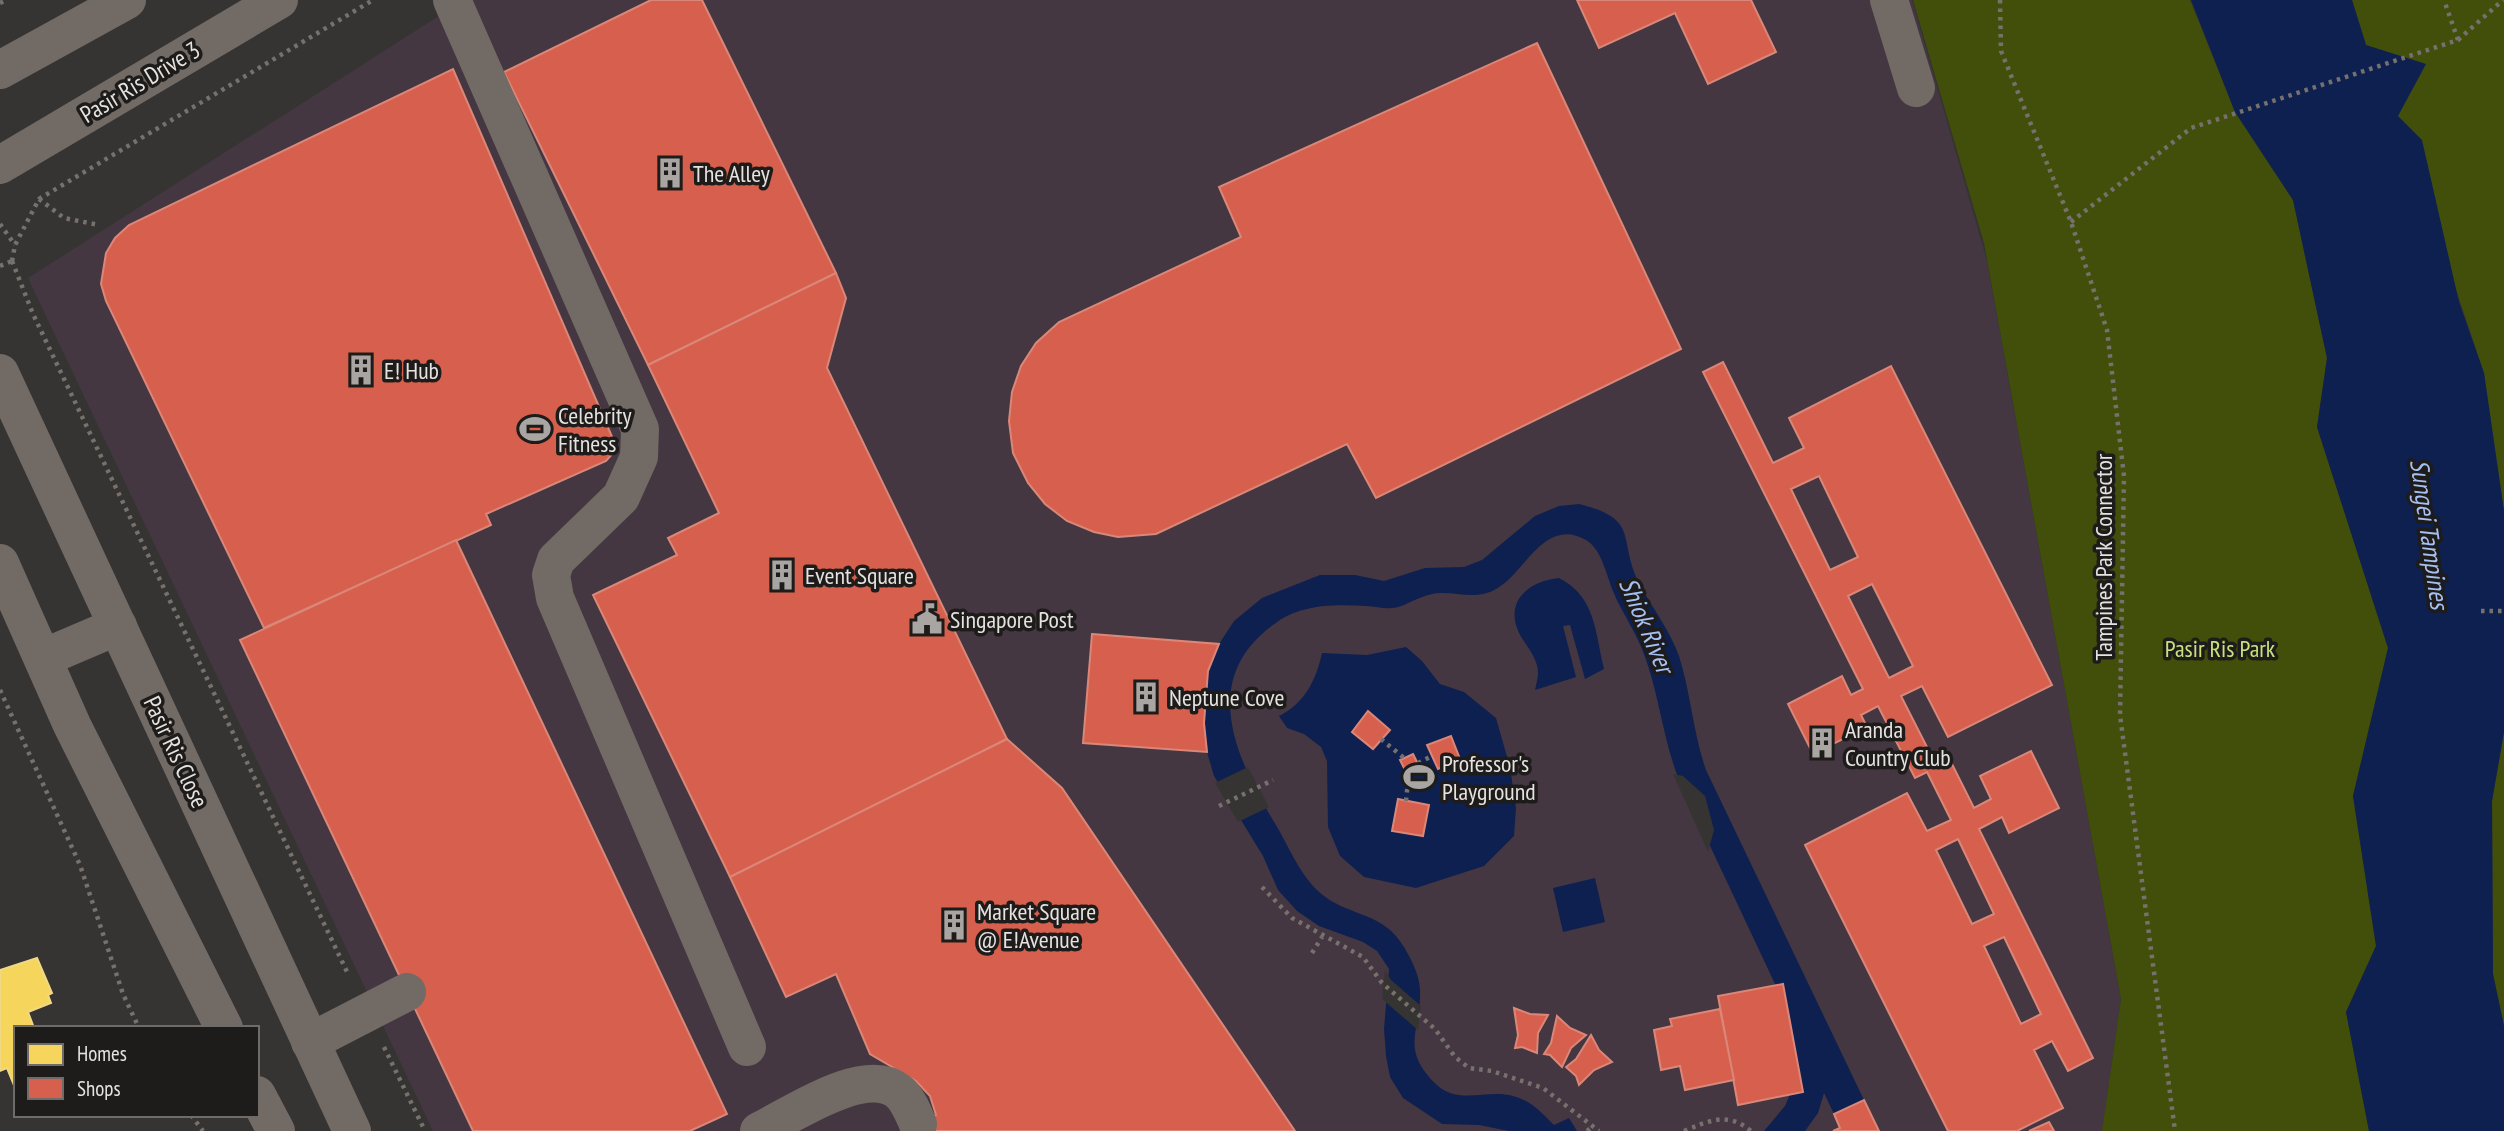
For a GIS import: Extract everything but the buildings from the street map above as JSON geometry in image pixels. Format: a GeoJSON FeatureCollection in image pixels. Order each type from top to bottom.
{"type":"FeatureCollection","features":[{"type":"Feature","properties":{"kind":"main road"},"geometry":{"type":"LineString","coordinates":[[9,61],[127,0]]}},
{"type":"Feature","properties":{"kind":"main road","name":"Pasir Ris Drive 3"},"geometry":{"type":"LineString","coordinates":[[0,165],[279,0]]}},
{"type":"Feature","properties":{"kind":"street"},"geometry":{"type":"LineString","coordinates":[[452,0],[640,429],[639,457],[621,497],[556,560],[551,575],[555,598],[747,1047]]}},
{"type":"Feature","properties":{"kind":"street"},"geometry":{"type":"LineString","coordinates":[[1889,0],[1916,88]]}},
{"type":"Feature","properties":{"kind":"street","name":"Pasir Ris Close"},"geometry":{"type":"LineString","coordinates":[[0,373],[352,1131]]}},
{"type":"Feature","properties":{"kind":"street"},"geometry":{"type":"LineString","coordinates":[[0,563],[109,801],[222,1026]]}},
{"type":"Feature","properties":{"kind":"street"},"geometry":{"type":"LineString","coordinates":[[43,658],[118,626]]}},
{"type":"Feature","properties":{"kind":"street"},"geometry":{"type":"LineString","coordinates":[[310,1042],[407,992]]}},
{"type":"Feature","properties":{"kind":"street"},"geometry":{"type":"LineString","coordinates":[[758,1131],[848,1087],[866,1083],[883,1084],[897,1090],[906,1100],[918,1124]]}},
{"type":"Feature","properties":{"kind":"street"},"geometry":{"type":"LineString","coordinates":[[259,1099],[276,1131]]}},
{"type":"Feature","properties":{"kind":"path"},"geometry":{"type":"LineString","coordinates":[[0,3],[6,0]]}},
{"type":"Feature","properties":{"kind":"path"},"geometry":{"type":"LineString","coordinates":[[373,0],[39,199],[15,245],[12,261],[33,314],[366,1013],[425,1131]]}},
{"type":"Feature","properties":{"kind":"path","name":"Tampines Park Connector"},"geometry":{"type":"LineString","coordinates":[[2000,0],[2001,51],[2071,222],[2107,330],[2124,476],[2120,715],[2175,1131]]}},
{"type":"Feature","properties":{"kind":"path"},"geometry":{"type":"LineString","coordinates":[[2444,0],[2458,40]]}},
{"type":"Feature","properties":{"kind":"path"},"geometry":{"type":"LineString","coordinates":[[2071,222],[2191,128],[2458,40],[2503,0]]}},
{"type":"Feature","properties":{"kind":"path"},"geometry":{"type":"LineString","coordinates":[[39,199],[64,218],[99,225]]}},
{"type":"Feature","properties":{"kind":"path"},"geometry":{"type":"LineString","coordinates":[[0,224],[15,245]]}},
{"type":"Feature","properties":{"kind":"path"},"geometry":{"type":"LineString","coordinates":[[0,266],[12,261]]}},
{"type":"Feature","properties":{"kind":"path"},"geometry":{"type":"LineString","coordinates":[[2481,611],[2504,611]]}},
{"type":"Feature","properties":{"kind":"path"},"geometry":{"type":"LineString","coordinates":[[0,690],[79,865],[123,994],[138,1026]]}},
{"type":"Feature","properties":{"kind":"path"},"geometry":{"type":"LineString","coordinates":[[1381,739],[1404,758]]}},
{"type":"Feature","properties":{"kind":"path"},"geometry":{"type":"LineString","coordinates":[[1418,762],[1432,756]]}},
{"type":"Feature","properties":{"kind":"path"},"geometry":{"type":"LineString","coordinates":[[1406,801],[1409,772]]}},
{"type":"Feature","properties":{"kind":"path"},"geometry":{"type":"LineString","coordinates":[[1219,807],[1273,780]]}},
{"type":"Feature","properties":{"kind":"path"},"geometry":{"type":"LineString","coordinates":[[1262,887],[1292,918],[1322,937],[1363,957],[1382,983],[1435,1029],[1455,1057],[1469,1068],[1506,1075],[1543,1088],[1599,1131]]}},
{"type":"Feature","properties":{"kind":"path"},"geometry":{"type":"LineString","coordinates":[[1312,953],[1322,937]]}},
{"type":"Feature","properties":{"kind":"path"},"geometry":{"type":"LineString","coordinates":[[1684,1131],[1716,1118],[1736,1120],[1751,1131]]}},
{"type":"Feature","properties":{"kind":"path"},"geometry":{"type":"LineString","coordinates":[[1587,1131],[1593,1126]]}},
{"type":"Feature","properties":{"kind":"shaded area"},"geometry":{"type":"Polygon","coordinates":[[[464,0],[1912,0],[1987,261],[2121,999],[2102,1131],[433,1131],[28,278],[464,0]]]}},
{"type":"Feature","properties":{"kind":"green space","name":"Pasir Ris Park"},"geometry":{"type":"Polygon","coordinates":[[[1913,0],[2190,0],[2235,112],[2293,200],[2327,358],[2317,427],[2388,648],[2353,796],[2376,946],[2346,1012],[2369,1131],[2102,1131],[2121,999],[1984,243],[1913,0]]]}},
{"type":"Feature","properties":{"kind":"green space"},"geometry":{"type":"Polygon","coordinates":[[[2352,0],[2504,0],[2504,511],[2484,373],[2398,116],[2366,45],[2352,0]]]}},
{"type":"Feature","properties":{"kind":"green space"},"geometry":{"type":"Polygon","coordinates":[[[2504,732],[2504,1026],[2493,974],[2492,801],[2504,732]]]}},
{"type":"Feature","properties":{"kind":"water","name":"Sungei Tampines"},"geometry":{"type":"Polygon","coordinates":[[[2191,0],[2352,0],[2366,45],[2426,64],[2398,116],[2422,140],[2459,302],[2484,373],[2504,511],[2504,732],[2492,801],[2493,974],[2504,1026],[2504,1131],[2369,1131],[2346,1012],[2376,946],[2353,796],[2388,648],[2317,427],[2327,358],[2293,200],[2235,112],[2191,0]]]}},
{"type":"Feature","properties":{"kind":"water","name":"Shiok River"},"geometry":{"type":"Polygon","coordinates":[[[1579,504],[1611,516],[1624,532],[1638,581],[1679,656],[1706,770],[1864,1100],[1834,1114],[1824,1093],[1818,1113],[1805,1131],[1764,1131],[1785,1106],[1794,1085],[1776,986],[1679,780],[1642,649],[1616,598],[1600,556],[1586,540],[1572,535],[1560,535],[1549,540],[1502,585],[1480,595],[1436,593],[1395,608],[1329,606],[1294,613],[1273,625],[1249,648],[1235,673],[1230,699],[1232,726],[1251,780],[1304,875],[1317,890],[1335,903],[1387,927],[1404,947],[1419,983],[1420,1003],[1415,1049],[1425,1072],[1445,1091],[1464,1095],[1513,1096],[1530,1104],[1554,1125],[1569,1118],[1577,1131],[1509,1131],[1479,1125],[1442,1124],[1403,1098],[1390,1077],[1386,1056],[1384,1029],[1389,969],[1377,951],[1363,942],[1319,926],[1297,911],[1278,890],[1263,856],[1214,776],[1207,752],[1204,723],[1208,671],[1219,644],[1234,621],[1262,598],[1320,575],[1355,575],[1384,581],[1425,568],[1464,567],[1482,560],[1535,516],[1559,506],[1579,504]]]}},
{"type":"Feature","properties":{"kind":"water"},"geometry":{"type":"Polygon","coordinates":[[[1559,578],[1571,586],[1587,605],[1596,629],[1604,669],[1585,679],[1570,625],[1563,626],[1576,677],[1535,690],[1537,668],[1534,657],[1519,633],[1515,611],[1517,602],[1529,588],[1559,578]]]}},
{"type":"Feature","properties":{"kind":"water","name":"Professor's Playground"},"geometry":{"type":"Polygon","coordinates":[[[1406,647],[1422,661],[1440,684],[1464,692],[1496,718],[1510,767],[1516,808],[1514,836],[1484,866],[1416,888],[1364,877],[1340,856],[1328,827],[1327,761],[1321,747],[1304,734],[1287,728],[1279,716],[1296,704],[1308,690],[1322,653],[1367,655],[1406,647]]]}},
{"type":"Feature","properties":{"kind":"water"},"geometry":{"type":"Polygon","coordinates":[[[1595,878],[1605,922],[1563,932],[1553,888],[1595,878]]]}},
{"type":"Feature","properties":{"kind":"pier"},"geometry":{"type":"Polygon","coordinates":[[[1248,767],[1269,807],[1238,822],[1215,783],[1248,767]]]}},
{"type":"Feature","properties":{"kind":"pier"},"geometry":{"type":"Polygon","coordinates":[[[1673,774],[1683,776],[1705,796],[1714,830],[1708,852],[1673,774]]]}},
{"type":"Feature","properties":{"kind":"pier"},"geometry":{"type":"Polygon","coordinates":[[[1385,970],[1391,980],[1421,1006],[1418,1030],[1382,999],[1385,970]]]}},
{"type":"Feature","properties":{"kind":"place","name":"The Alley"},"geometry":{"type":"Point","coordinates":[670,173]}},
{"type":"Feature","properties":{"kind":"place","name":"E! Hub"},"geometry":{"type":"Point","coordinates":[361,370]}},
{"type":"Feature","properties":{"kind":"place","name":"Celebrity Fitness"},"geometry":{"type":"Point","coordinates":[535,429]}},
{"type":"Feature","properties":{"kind":"place","name":"Event Square"},"geometry":{"type":"Point","coordinates":[782,575]}},
{"type":"Feature","properties":{"kind":"place","name":"Singapore Post"},"geometry":{"type":"Point","coordinates":[927,619]}},
{"type":"Feature","properties":{"kind":"place","name":"Neptune Cove"},"geometry":{"type":"Point","coordinates":[1146,697]}},
{"type":"Feature","properties":{"kind":"place","name":"Aranda Country Club"},"geometry":{"type":"Point","coordinates":[1822,743]}},
{"type":"Feature","properties":{"kind":"place","name":"Professor's Playground"},"geometry":{"type":"Point","coordinates":[1419,777]}},
{"type":"Feature","properties":{"kind":"place","name":"Market Square @ E!Avenue"},"geometry":{"type":"Point","coordinates":[954,925]}}]}
